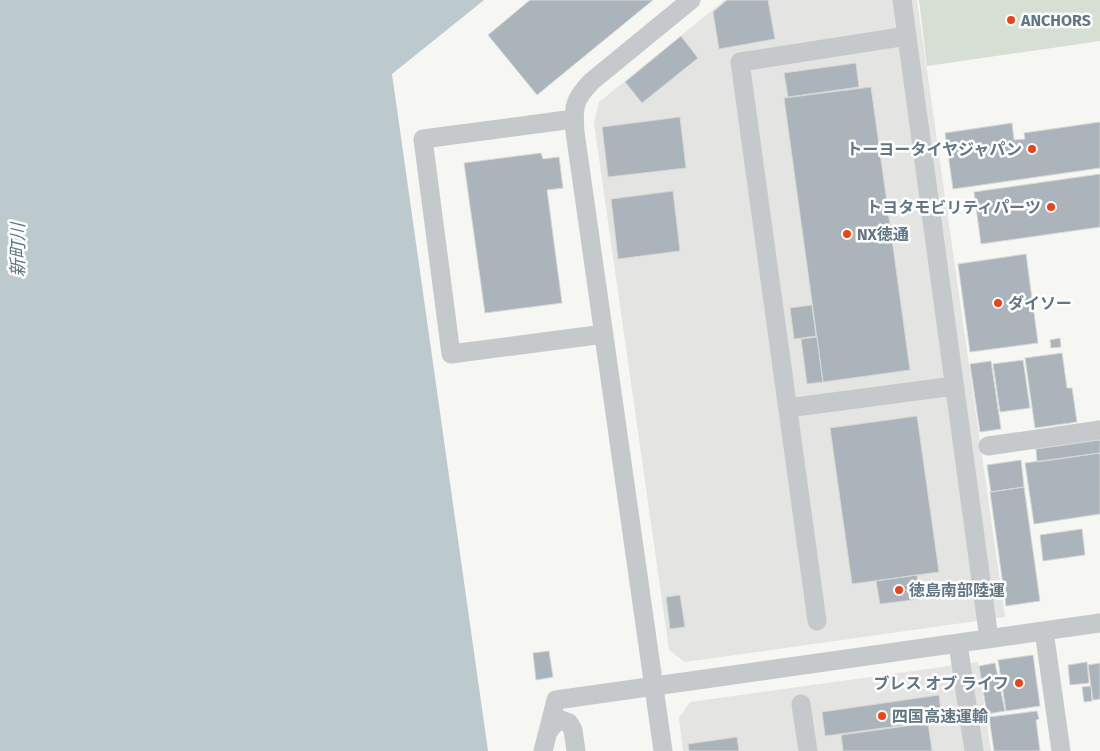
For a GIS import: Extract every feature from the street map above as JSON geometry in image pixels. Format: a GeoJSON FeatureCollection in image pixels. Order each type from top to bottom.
{"type":"FeatureCollection","features":[{"type":"Feature","properties":{"kind":"street"},"geometry":{"type":"LineString","coordinates":[[663,751],[574,120],[574,109],[581,92],[691,0]]}},
{"type":"Feature","properties":{"kind":"street"},"geometry":{"type":"LineString","coordinates":[[902,0],[989,639]]}},
{"type":"Feature","properties":{"kind":"street"},"geometry":{"type":"LineString","coordinates":[[817,621],[740,62],[906,36]]}},
{"type":"Feature","properties":{"kind":"street"},"geometry":{"type":"LineString","coordinates":[[574,120],[423,139],[451,354],[604,334]]}},
{"type":"Feature","properties":{"kind":"street"},"geometry":{"type":"LineString","coordinates":[[788,408],[954,386]]}},
{"type":"Feature","properties":{"kind":"street"},"geometry":{"type":"LineString","coordinates":[[988,446],[1100,430]]}},
{"type":"Feature","properties":{"kind":"street"},"geometry":{"type":"LineString","coordinates":[[543,751],[556,700],[1100,624]]}},
{"type":"Feature","properties":{"kind":"street"},"geometry":{"type":"LineString","coordinates":[[1044,631],[1061,751]]}},
{"type":"Feature","properties":{"kind":"street"},"geometry":{"type":"LineString","coordinates":[[958,644],[974,751]]}},
{"type":"Feature","properties":{"kind":"street"},"geometry":{"type":"LineString","coordinates":[[801,704],[808,751]]}},
{"type":"Feature","properties":{"kind":"street"},"geometry":{"type":"LineString","coordinates":[[548,732],[554,723],[561,720],[569,723],[573,730],[576,751]]}},
{"type":"Feature","properties":{"kind":"shaded area"},"geometry":{"type":"Polygon","coordinates":[[[725,0],[917,0],[1005,617],[685,662],[669,650],[594,123],[599,102],[725,0]]]}},
{"type":"Feature","properties":{"kind":"shaded area","name":"ANCHORS"},"geometry":{"type":"Polygon","coordinates":[[[919,0],[1100,0],[1100,41],[927,66],[919,0]]]}},
{"type":"Feature","properties":{"kind":"shaded area"},"geometry":{"type":"Polygon","coordinates":[[[978,662],[991,751],[683,751],[679,718],[690,702],[978,662]]]}},
{"type":"Feature","properties":{"kind":"water","name":"新町川"},"geometry":{"type":"Polygon","coordinates":[[[0,0],[484,0],[392,74],[488,751],[0,751],[0,0]]]}},
{"type":"Feature","properties":{"kind":"building"},"geometry":{"type":"Polygon","coordinates":[[[530,0],[653,0],[537,95],[488,35],[530,0]]]}},
{"type":"Feature","properties":{"kind":"building"},"geometry":{"type":"Polygon","coordinates":[[[727,0],[768,0],[775,39],[719,49],[713,12],[727,0]]]}},
{"type":"Feature","properties":{"kind":"building"},"geometry":{"type":"Polygon","coordinates":[[[681,36],[698,58],[642,103],[625,82],[681,36]]]}},
{"type":"Feature","properties":{"kind":"building"},"geometry":{"type":"Polygon","coordinates":[[[856,63],[859,87],[788,97],[784,73],[856,63]]]}},
{"type":"Feature","properties":{"kind":"building"},"geometry":{"type":"Polygon","coordinates":[[[871,87],[910,370],[823,382],[784,98],[871,87]]]}},
{"type":"Feature","properties":{"kind":"building"},"geometry":{"type":"Polygon","coordinates":[[[680,117],[686,168],[608,177],[602,127],[680,117]]]}},
{"type":"Feature","properties":{"kind":"building"},"geometry":{"type":"Polygon","coordinates":[[[1100,122],[1100,168],[953,189],[945,133],[1012,123],[1014,140],[1025,139],[1024,133],[1100,122]]]}},
{"type":"Feature","properties":{"kind":"building"},"geometry":{"type":"Polygon","coordinates":[[[541,153],[543,159],[559,157],[563,188],[547,190],[562,303],[485,313],[464,163],[541,153]]]}},
{"type":"Feature","properties":{"kind":"building"},"geometry":{"type":"Polygon","coordinates":[[[1100,174],[1100,227],[981,244],[974,192],[1100,174]]]}},
{"type":"Feature","properties":{"kind":"building"},"geometry":{"type":"Polygon","coordinates":[[[673,191],[680,251],[618,259],[611,199],[673,191]]]}},
{"type":"Feature","properties":{"kind":"building"},"geometry":{"type":"Polygon","coordinates":[[[1026,254],[1038,343],[970,352],[958,264],[1026,254]]]}},
{"type":"Feature","properties":{"kind":"building"},"geometry":{"type":"Polygon","coordinates":[[[812,305],[816,336],[794,339],[790,308],[812,305]]]}},
{"type":"Feature","properties":{"kind":"building"},"geometry":{"type":"Polygon","coordinates":[[[817,337],[823,382],[807,384],[801,339],[817,337]]]}},
{"type":"Feature","properties":{"kind":"building"},"geometry":{"type":"Polygon","coordinates":[[[1060,338],[1061,347],[1051,348],[1050,340],[1060,338]]]}},
{"type":"Feature","properties":{"kind":"building"},"geometry":{"type":"Polygon","coordinates":[[[1062,353],[1067,388],[1072,388],[1077,422],[1035,428],[1025,358],[1062,353]]]}},
{"type":"Feature","properties":{"kind":"building"},"geometry":{"type":"Polygon","coordinates":[[[1023,360],[1030,408],[1000,412],[993,364],[1023,360]]]}},
{"type":"Feature","properties":{"kind":"building"},"geometry":{"type":"Polygon","coordinates":[[[991,361],[1001,429],[980,432],[970,364],[991,361]]]}},
{"type":"Feature","properties":{"kind":"building"},"geometry":{"type":"Polygon","coordinates":[[[917,416],[939,572],[852,584],[830,428],[917,416]]]}},
{"type":"Feature","properties":{"kind":"building"},"geometry":{"type":"Polygon","coordinates":[[[1100,440],[1100,453],[1037,462],[1036,449],[1100,440]]]}},
{"type":"Feature","properties":{"kind":"building"},"geometry":{"type":"Polygon","coordinates":[[[1100,453],[1100,514],[1034,524],[1025,463],[1100,453]]]}},
{"type":"Feature","properties":{"kind":"building"},"geometry":{"type":"Polygon","coordinates":[[[1021,460],[1024,487],[991,492],[987,465],[1021,460]]]}},
{"type":"Feature","properties":{"kind":"building"},"geometry":{"type":"Polygon","coordinates":[[[1024,487],[1040,601],[1006,606],[990,492],[1024,487]]]}},
{"type":"Feature","properties":{"kind":"building"},"geometry":{"type":"Polygon","coordinates":[[[1082,529],[1085,555],[1043,561],[1040,535],[1082,529]]]}},
{"type":"Feature","properties":{"kind":"building"},"geometry":{"type":"Polygon","coordinates":[[[917,575],[921,599],[880,604],[876,581],[917,575]]]}},
{"type":"Feature","properties":{"kind":"building"},"geometry":{"type":"Polygon","coordinates":[[[680,595],[685,627],[670,629],[666,597],[680,595]]]}},
{"type":"Feature","properties":{"kind":"building"},"geometry":{"type":"Polygon","coordinates":[[[549,651],[553,677],[536,680],[533,653],[549,651]]]}},
{"type":"Feature","properties":{"kind":"building"},"geometry":{"type":"Polygon","coordinates":[[[1033,655],[1040,706],[1006,711],[998,660],[1033,655]]]}},
{"type":"Feature","properties":{"kind":"building"},"geometry":{"type":"Polygon","coordinates":[[[1087,662],[1089,683],[1070,685],[1068,665],[1087,662]]]}},
{"type":"Feature","properties":{"kind":"building"},"geometry":{"type":"Polygon","coordinates":[[[995,663],[1005,711],[987,714],[979,666],[995,663]]]}},
{"type":"Feature","properties":{"kind":"building"},"geometry":{"type":"Polygon","coordinates":[[[1100,663],[1100,699],[1093,700],[1088,665],[1100,663]]]}},
{"type":"Feature","properties":{"kind":"building"},"geometry":{"type":"Polygon","coordinates":[[[1091,686],[1092,701],[1084,702],[1082,687],[1091,686]]]}},
{"type":"Feature","properties":{"kind":"building"},"geometry":{"type":"Polygon","coordinates":[[[939,695],[942,720],[825,736],[822,712],[939,695]]]}},
{"type":"Feature","properties":{"kind":"building"},"geometry":{"type":"Polygon","coordinates":[[[1037,711],[1039,719],[1036,720],[1040,751],[994,751],[989,717],[1037,711]]]}},
{"type":"Feature","properties":{"kind":"building"},"geometry":{"type":"Polygon","coordinates":[[[928,723],[932,751],[843,751],[841,735],[928,723]]]}},
{"type":"Feature","properties":{"kind":"building"},"geometry":{"type":"Polygon","coordinates":[[[737,737],[739,751],[689,751],[688,744],[737,737]]]}},
{"type":"Feature","properties":{"kind":"place","name":"ANCHORS"},"geometry":{"type":"Point","coordinates":[1011,20]}},
{"type":"Feature","properties":{"kind":"place","name":"トーヨータイヤジャパン"},"geometry":{"type":"Point","coordinates":[1032,149]}},
{"type":"Feature","properties":{"kind":"place","name":"トヨタモビリティパーツ"},"geometry":{"type":"Point","coordinates":[1051,207]}},
{"type":"Feature","properties":{"kind":"place","name":"NX徳通"},"geometry":{"type":"Point","coordinates":[847,234]}},
{"type":"Feature","properties":{"kind":"place","name":"ダイソー"},"geometry":{"type":"Point","coordinates":[998,303]}},
{"type":"Feature","properties":{"kind":"place","name":"徳島南部陸運"},"geometry":{"type":"Point","coordinates":[899,590]}},
{"type":"Feature","properties":{"kind":"place","name":"ブレス オブ ライフ"},"geometry":{"type":"Point","coordinates":[1019,683]}},
{"type":"Feature","properties":{"kind":"place","name":"四国高速運輸"},"geometry":{"type":"Point","coordinates":[882,716]}}]}
